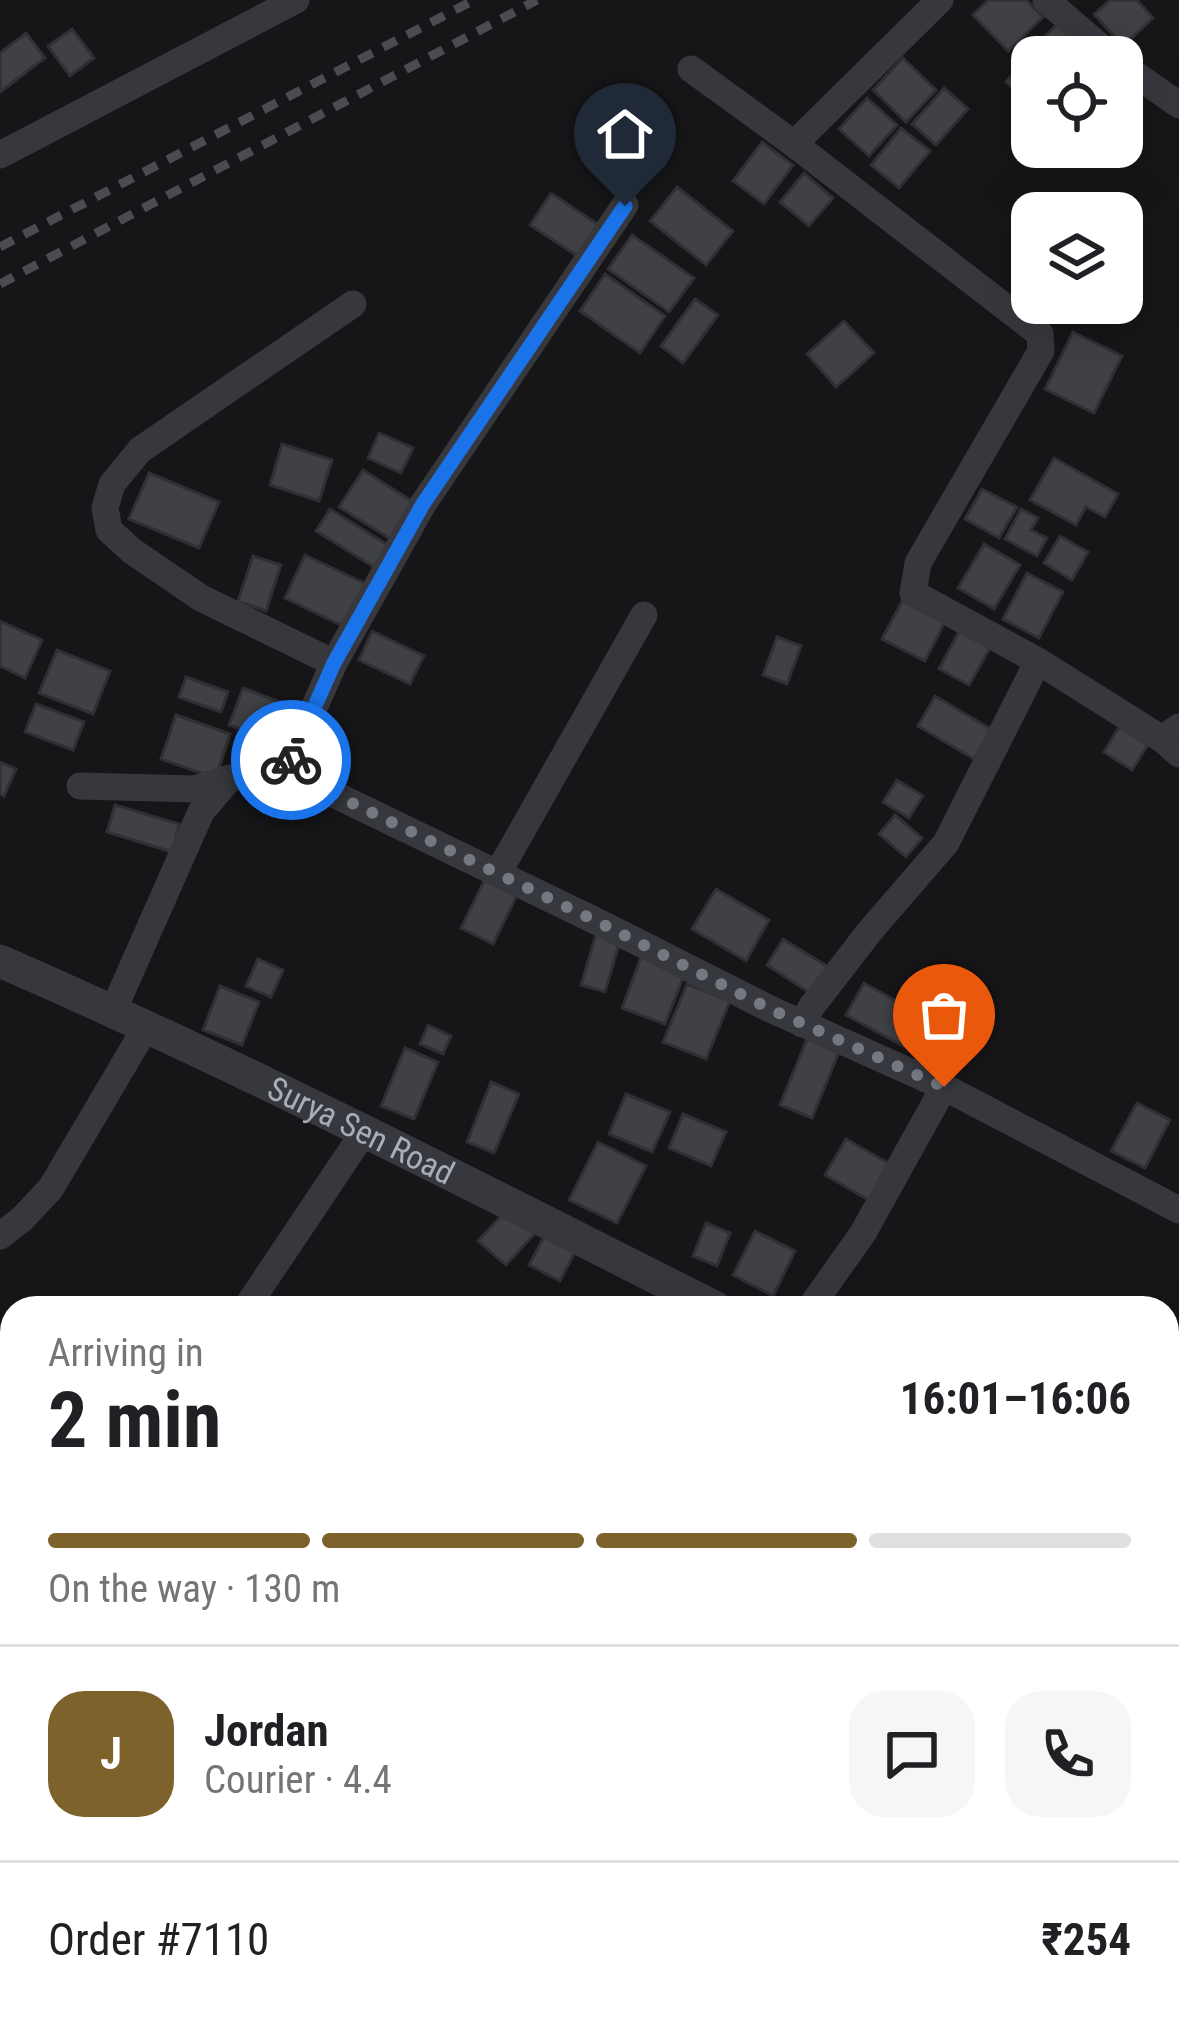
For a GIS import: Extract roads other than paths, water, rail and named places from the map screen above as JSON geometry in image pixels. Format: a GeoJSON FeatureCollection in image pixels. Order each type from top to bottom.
{"type":"FeatureCollection","features":[{"type":"Feature","properties":{"kind":"street"},"geometry":{"type":"LineString","coordinates":[[0,155],[296,0]]}},
{"type":"Feature","properties":{"kind":"street"},"geometry":{"type":"LineString","coordinates":[[794,144],[940,0]]}},
{"type":"Feature","properties":{"kind":"street"},"geometry":{"type":"LineString","coordinates":[[1046,0],[1088,36]]}},
{"type":"Feature","properties":{"kind":"street"},"geometry":{"type":"LineString","coordinates":[[691,70],[1040,334],[1041,351],[918,563],[913,592],[1173,740]]}},
{"type":"Feature","properties":{"kind":"street"},"geometry":{"type":"LineString","coordinates":[[1143,80],[1179,105]]}},
{"type":"Feature","properties":{"kind":"street"},"geometry":{"type":"LineString","coordinates":[[286,771],[334,663],[423,504],[625,206]]}},
{"type":"Feature","properties":{"kind":"street"},"geometry":{"type":"LineString","coordinates":[[334,663],[201,598],[149,563],[109,530],[106,508],[112,484],[140,450],[353,304]]}},
{"type":"Feature","properties":{"kind":"street"},"geometry":{"type":"LineString","coordinates":[[498,874],[644,615]]}},
{"type":"Feature","properties":{"kind":"street"},"geometry":{"type":"LineString","coordinates":[[802,1024],[870,931],[946,843],[1038,661]]}},
{"type":"Feature","properties":{"kind":"street"},"geometry":{"type":"LineString","coordinates":[[80,786],[195,789],[230,778],[286,771],[802,1024],[944,1087],[1179,1210]]}},
{"type":"Feature","properties":{"kind":"street"},"geometry":{"type":"LineString","coordinates":[[113,1011],[201,812],[230,778]]}},
{"type":"Feature","properties":{"kind":"street","name":"Surya Sen Road"},"geometry":{"type":"LineString","coordinates":[[0,961],[364,1132],[692,1296]]}},
{"type":"Feature","properties":{"kind":"street"},"geometry":{"type":"LineString","coordinates":[[0,1236],[51,1188],[146,1027]]}},
{"type":"Feature","properties":{"kind":"street"},"geometry":{"type":"LineString","coordinates":[[818,1296],[863,1233],[944,1087]]}},
{"type":"Feature","properties":{"kind":"street"},"geometry":{"type":"LineString","coordinates":[[254,1296],[364,1132]]}},
{"type":"Feature","properties":{"kind":"railway"},"geometry":{"type":"LineString","coordinates":[[0,247],[474,0]]}},
{"type":"Feature","properties":{"kind":"railway"},"geometry":{"type":"LineString","coordinates":[[0,284],[537,0]]}}]}
